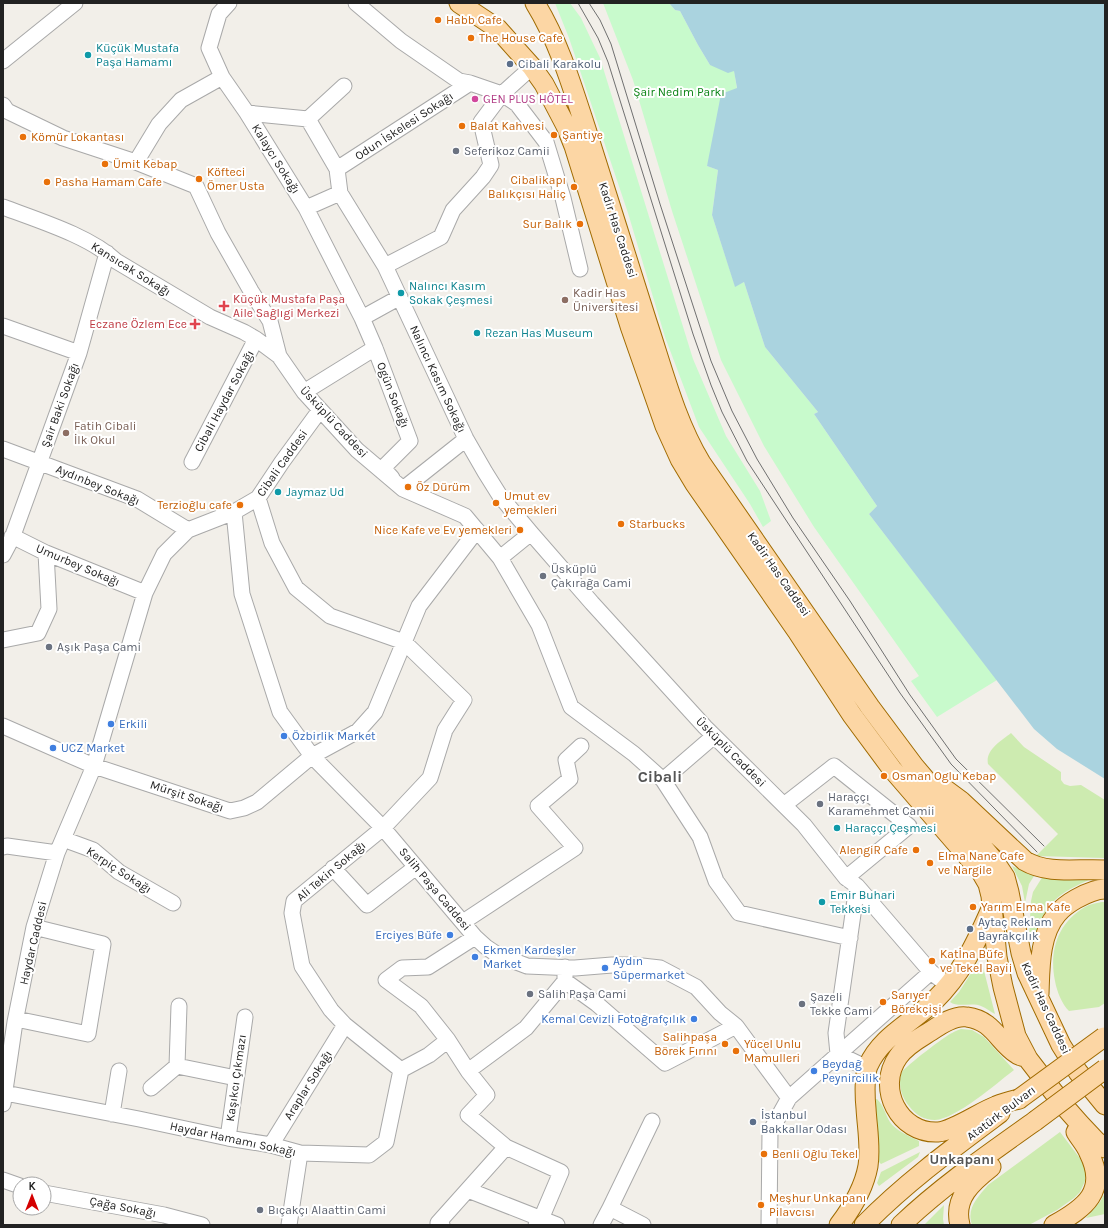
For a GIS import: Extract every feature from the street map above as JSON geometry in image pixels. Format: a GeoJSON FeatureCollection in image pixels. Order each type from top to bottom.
{"type":"FeatureCollection","features":[{"type":"Feature","properties":{"kind":"main road","name":"Kadir Has Caddesi"},"geometry":{"type":"LineString","coordinates":[[459,3],[498,29],[532,67],[544,84],[566,126],[574,146],[637,347],[665,426],[680,459],[695,484],[797,630],[857,721],[892,768],[981,872],[988,884],[992,906],[997,957],[1016,1036],[1028,1059],[1065,1107]]}},
{"type":"Feature","properties":{"kind":"main road","name":"Kadir Has Caddesi"},"geometry":{"type":"LineString","coordinates":[[535,3],[553,35],[570,80],[662,368],[691,446],[701,463],[870,707],[914,766],[995,862],[1005,877],[1021,954],[1027,973],[1061,1045],[1078,1072],[1104,1103]]}},
{"type":"Feature","properties":{"kind":"main road"},"geometry":{"type":"LineString","coordinates":[[914,766],[961,801],[1025,861],[1041,868],[1105,870]]}},
{"type":"Feature","properties":{"kind":"main road"},"geometry":{"type":"LineString","coordinates":[[1039,998],[1041,951],[1048,929],[1056,915],[1084,894],[1099,889],[1105,889]]}},
{"type":"Feature","properties":{"kind":"main road"},"geometry":{"type":"LineString","coordinates":[[838,1225],[851,1209],[863,1182],[868,1166],[869,1149],[865,1096],[867,1068],[883,1042],[933,1003],[949,986],[975,945],[992,906]]}},
{"type":"Feature","properties":{"kind":"main road"},"geometry":{"type":"LineString","coordinates":[[1019,1099],[997,1106],[953,1127],[939,1132],[927,1132],[914,1127],[902,1119],[894,1106],[890,1093],[889,1081],[893,1066],[898,1056],[911,1044],[938,1026],[956,1018],[966,1016],[992,1028],[1010,1048],[1017,1054],[1028,1059]]}},
{"type":"Feature","properties":{"kind":"main road","name":"Atatürk Bulvarı"},"geometry":{"type":"LineString","coordinates":[[864,1225],[914,1179],[1105,1036]]}},
{"type":"Feature","properties":{"kind":"main road"},"geometry":{"type":"LineString","coordinates":[[901,1225],[920,1208],[1005,1143],[1105,1070]]}},
{"type":"Feature","properties":{"kind":"main road"},"geometry":{"type":"LineString","coordinates":[[1065,1107],[1096,1141],[1105,1148]]}},
{"type":"Feature","properties":{"kind":"main road"},"geometry":{"type":"LineString","coordinates":[[1054,1225],[1083,1206],[1095,1190],[1096,1183],[1095,1167],[1089,1152],[1070,1121],[1065,1107]]}},
{"type":"Feature","properties":{"kind":"main road"},"geometry":{"type":"LineString","coordinates":[[960,1225],[958,1216],[959,1206],[966,1191],[978,1178],[1011,1150],[1036,1121]]}},
{"type":"Feature","properties":{"kind":"street"},"geometry":{"type":"LineString","coordinates":[[3,62],[75,3]]}},
{"type":"Feature","properties":{"kind":"street","name":"Kalaycı Sokağı"},"geometry":{"type":"LineString","coordinates":[[229,3],[219,14],[209,48],[222,76],[247,112],[306,208],[362,318],[375,348]]}},
{"type":"Feature","properties":{"kind":"street"},"geometry":{"type":"LineString","coordinates":[[356,3],[401,40],[459,82],[470,82],[502,94],[517,104],[546,142],[563,198],[580,268]]}},
{"type":"Feature","properties":{"kind":"street"},"geometry":{"type":"LineString","coordinates":[[308,119],[337,169],[340,193],[385,266],[441,238],[453,210],[483,178],[491,165],[481,122],[502,94],[532,67]]}},
{"type":"Feature","properties":{"kind":"street"},"geometry":{"type":"LineString","coordinates":[[136,162],[159,124],[181,100],[222,76]]}},
{"type":"Feature","properties":{"kind":"street","name":"Odun İskelesi Sokağı"},"geometry":{"type":"LineString","coordinates":[[337,169],[470,82]]}},
{"type":"Feature","properties":{"kind":"street"},"geometry":{"type":"LineString","coordinates":[[247,112],[308,119],[344,86]]}},
{"type":"Feature","properties":{"kind":"street"},"geometry":{"type":"LineString","coordinates":[[3,105],[8,111],[63,138],[136,162],[196,186],[218,233],[270,321],[278,356]]}},
{"type":"Feature","properties":{"kind":"street"},"geometry":{"type":"LineString","coordinates":[[306,208],[340,193]]}},
{"type":"Feature","properties":{"kind":"street","name":"Kansıcak Sokağı"},"geometry":{"type":"LineString","coordinates":[[3,207],[75,235],[107,253],[116,261],[210,317],[244,332],[256,340]]}},
{"type":"Feature","properties":{"kind":"street","name":"Şair Baki Sokağı"},"geometry":{"type":"LineString","coordinates":[[3,555],[12,536],[40,462],[79,353],[107,253]]}},
{"type":"Feature","properties":{"kind":"street","name":"Nalıncı Kasım Sokağı"},"geometry":{"type":"LineString","coordinates":[[385,266],[466,439]]}},
{"type":"Feature","properties":{"kind":"street"},"geometry":{"type":"LineString","coordinates":[[362,318],[400,297]]}},
{"type":"Feature","properties":{"kind":"street"},"geometry":{"type":"LineString","coordinates":[[3,326],[79,353]]}},
{"type":"Feature","properties":{"kind":"street","name":"Üsküplü Caddesi"},"geometry":{"type":"LineString","coordinates":[[256,340],[278,356],[304,392],[357,450],[403,489],[465,516],[477,530],[500,558],[539,625],[571,707],[634,754],[663,780],[700,837],[716,882],[739,913],[850,938]]}},
{"type":"Feature","properties":{"kind":"street","name":"Cibali Haydar Sokağı"},"geometry":{"type":"LineString","coordinates":[[192,462],[256,340]]}},
{"type":"Feature","properties":{"kind":"street"},"geometry":{"type":"LineString","coordinates":[[304,392],[375,348]]}},
{"type":"Feature","properties":{"kind":"street","name":"Ogün Sokağı"},"geometry":{"type":"LineString","coordinates":[[375,348],[410,441],[383,468],[403,489]]}},
{"type":"Feature","properties":{"kind":"street","name":"Cibali Caddesi"},"geometry":{"type":"LineString","coordinates":[[94,766],[145,593],[164,554],[188,530],[234,512],[258,498],[320,410]]}},
{"type":"Feature","properties":{"kind":"street"},"geometry":{"type":"LineString","coordinates":[[403,489],[466,439]]}},
{"type":"Feature","properties":{"kind":"street","name":"Üsküplü Caddesi"},"geometry":{"type":"LineString","coordinates":[[466,439],[484,472],[500,496],[608,621],[714,736],[804,825],[931,972],[949,986]]}},
{"type":"Feature","properties":{"kind":"street","name":"Aydınbey Sokağı"},"geometry":{"type":"LineString","coordinates":[[3,449],[137,499],[188,530]]}},
{"type":"Feature","properties":{"kind":"street"},"geometry":{"type":"LineString","coordinates":[[258,498],[272,543],[296,588],[330,616],[404,642]]}},
{"type":"Feature","properties":{"kind":"street","name":"Salih Paşa Caddesi"},"geometry":{"type":"LineString","coordinates":[[234,512],[242,594],[280,712],[312,756],[383,828],[475,937],[498,955],[527,966],[565,974],[612,965],[660,968],[696,987],[720,1013],[736,1026],[789,1098]]}},
{"type":"Feature","properties":{"kind":"street","name":"Mürşit Sokağı"},"geometry":{"type":"LineString","coordinates":[[3,726],[94,766],[230,810],[244,808],[257,802],[312,756],[358,731],[375,712],[419,606],[477,530]]}},
{"type":"Feature","properties":{"kind":"street"},"geometry":{"type":"LineString","coordinates":[[500,558],[531,533]]}},
{"type":"Feature","properties":{"kind":"street","name":"Umurbey Sokağı"},"geometry":{"type":"LineString","coordinates":[[12,536],[46,553],[145,593]]}},
{"type":"Feature","properties":{"kind":"street"},"geometry":{"type":"LineString","coordinates":[[3,640],[38,633],[49,609],[46,553]]}},
{"type":"Feature","properties":{"kind":"street","name":"Ali Tekin Sokağı"},"geometry":{"type":"LineString","coordinates":[[401,1070],[345,1025],[331,1010],[302,966],[292,913],[294,901],[383,828],[430,778],[445,730],[464,700],[404,642]]}},
{"type":"Feature","properties":{"kind":"street"},"geometry":{"type":"LineString","coordinates":[[663,780],[714,736]]}},
{"type":"Feature","properties":{"kind":"street"},"geometry":{"type":"LineString","coordinates":[[463,922],[575,848],[538,806],[570,779],[566,760],[581,746]]}},
{"type":"Feature","properties":{"kind":"street","name":"Haydar Caddesi"},"geometry":{"type":"LineString","coordinates":[[4,1098],[16,1019],[34,927],[57,853],[94,766]]}},
{"type":"Feature","properties":{"kind":"street"},"geometry":{"type":"LineString","coordinates":[[784,805],[834,766],[909,826],[852,882],[850,938],[836,1033],[838,1054]]}},
{"type":"Feature","properties":{"kind":"street","name":"Kerpiç Sokağı"},"geometry":{"type":"LineString","coordinates":[[63,839],[93,850],[119,872],[173,903]]}},
{"type":"Feature","properties":{"kind":"street"},"geometry":{"type":"LineString","coordinates":[[3,846],[57,853]]}},
{"type":"Feature","properties":{"kind":"street"},"geometry":{"type":"LineString","coordinates":[[333,868],[367,906],[416,867]]}},
{"type":"Feature","properties":{"kind":"street"},"geometry":{"type":"LineString","coordinates":[[16,1019],[88,1034],[103,944],[34,927]]}},
{"type":"Feature","properties":{"kind":"street"},"geometry":{"type":"LineString","coordinates":[[475,937],[428,967],[402,968],[386,980],[421,1006],[448,1040],[468,1071],[487,1095],[468,1115],[506,1147],[561,1172],[538,1222]]}},
{"type":"Feature","properties":{"kind":"street"},"geometry":{"type":"LineString","coordinates":[[769,1225],[770,1132],[789,1098],[931,972]]}},
{"type":"Feature","properties":{"kind":"street"},"geometry":{"type":"LineString","coordinates":[[468,1071],[526,1028],[565,974],[665,1063],[736,1026]]}},
{"type":"Feature","properties":{"kind":"street"},"geometry":{"type":"LineString","coordinates":[[151,1088],[177,1066],[179,1006]]}},
{"type":"Feature","properties":{"kind":"street","name":"Kaşıkcı Çıkmazı"},"geometry":{"type":"LineString","coordinates":[[228,1138],[245,1017]]}},
{"type":"Feature","properties":{"kind":"street","name":"Araplar Sokağı"},"geometry":{"type":"LineString","coordinates":[[271,1145],[345,1025]]}},
{"type":"Feature","properties":{"kind":"street"},"geometry":{"type":"LineString","coordinates":[[401,1070],[429,1055],[448,1040]]}},
{"type":"Feature","properties":{"kind":"street"},"geometry":{"type":"LineString","coordinates":[[838,1054],[867,1068]]}},
{"type":"Feature","properties":{"kind":"street"},"geometry":{"type":"LineString","coordinates":[[177,1066],[236,1078]]}},
{"type":"Feature","properties":{"kind":"street","name":"Haydar Hamamı Sokağı"},"geometry":{"type":"LineString","coordinates":[[4,1098],[139,1119],[228,1138],[271,1145],[300,1153],[369,1155],[386,1142],[401,1070]]}},
{"type":"Feature","properties":{"kind":"street"},"geometry":{"type":"LineString","coordinates":[[112,1114],[118,1071]]}},
{"type":"Feature","properties":{"kind":"street"},"geometry":{"type":"LineString","coordinates":[[601,1225],[652,1121]]}},
{"type":"Feature","properties":{"kind":"street"},"geometry":{"type":"LineString","coordinates":[[442,1225],[438,1223],[506,1147]]}},
{"type":"Feature","properties":{"kind":"street"},"geometry":{"type":"LineString","coordinates":[[289,1225],[300,1153]]}},
{"type":"Feature","properties":{"kind":"street"},"geometry":{"type":"LineString","coordinates":[[468,1190],[538,1222],[557,1225]]}},
{"type":"Feature","properties":{"kind":"street","name":"Çağa Sokağı"},"geometry":{"type":"LineString","coordinates":[[52,1195],[163,1220],[202,1225]]}},
{"type":"Feature","properties":{"kind":"street"},"geometry":{"type":"LineString","coordinates":[[610,1208],[643,1225]]}},
{"type":"Feature","properties":{"kind":"green space"},"geometry":{"type":"Polygon","coordinates":[[[555,3],[570,3],[581,18],[600,58],[693,359],[726,436],[760,491],[771,521],[763,527],[750,504],[699,427],[665,337],[628,213],[569,38],[555,3]]]}},
{"type":"Feature","properties":{"kind":"green space","name":"Şair Nedim Parkı"},"geometry":{"type":"Polygon","coordinates":[[[603,3],[669,3],[675,10],[680,11],[710,65],[734,70],[737,89],[707,166],[718,170],[712,215],[735,286],[744,282],[765,347],[818,412],[814,414],[877,506],[869,514],[997,680],[937,717],[911,681],[919,676],[814,527],[764,446],[721,360],[672,211],[633,80],[603,3]]]}},
{"type":"Feature","properties":{"kind":"green space"},"geometry":{"type":"Polygon","coordinates":[[[1011,733],[1024,747],[1061,772],[1061,780],[1064,784],[1070,786],[1081,785],[1105,800],[1105,858],[1036,856],[1058,834],[988,764],[991,750],[1011,733]]]}},
{"type":"Feature","properties":{"kind":"green space"},"geometry":{"type":"Polygon","coordinates":[[[1012,866],[1034,876],[1029,884],[1025,903],[1022,886],[1012,866]]]}},
{"type":"Feature","properties":{"kind":"green space"},"geometry":{"type":"Polygon","coordinates":[[[1043,876],[1093,878],[1062,894],[1055,900],[1044,915],[1034,938],[1031,938],[1029,937],[1031,901],[1033,892],[1043,876]]]}},
{"type":"Feature","properties":{"kind":"green space"},"geometry":{"type":"Polygon","coordinates":[[[1105,902],[1105,1003],[1099,1007],[1069,1011],[1060,998],[1053,970],[1054,949],[1057,939],[1068,921],[1075,914],[1087,906],[1105,902]]]}},
{"type":"Feature","properties":{"kind":"green space"},"geometry":{"type":"Polygon","coordinates":[[[982,963],[995,1014],[977,1005],[957,1005],[950,1002],[959,992],[977,964],[982,963]]]}},
{"type":"Feature","properties":{"kind":"green space"},"geometry":{"type":"Polygon","coordinates":[[[961,1029],[972,1030],[984,1037],[1014,1070],[976,1100],[954,1114],[935,1120],[924,1118],[914,1112],[904,1099],[900,1085],[902,1072],[934,1045],[948,1035],[961,1029]]]}},
{"type":"Feature","properties":{"kind":"green space"},"geometry":{"type":"Polygon","coordinates":[[[877,1099],[888,1119],[895,1128],[919,1141],[919,1146],[881,1164],[879,1162],[878,1138],[873,1100],[877,1099]]]}},
{"type":"Feature","properties":{"kind":"green space"},"geometry":{"type":"Polygon","coordinates":[[[1060,1132],[1079,1157],[1085,1168],[1085,1181],[1080,1192],[1057,1210],[1029,1225],[972,1225],[971,1213],[974,1203],[988,1185],[1060,1132]]]}},
{"type":"Feature","properties":{"kind":"green space"},"geometry":{"type":"Polygon","coordinates":[[[920,1152],[918,1157],[879,1186],[877,1183],[881,1172],[920,1152]]]}},
{"type":"Feature","properties":{"kind":"green space"},"geometry":{"type":"Polygon","coordinates":[[[1105,1193],[1105,1214],[1086,1218],[1100,1202],[1105,1193]]]}},
{"type":"Feature","properties":{"kind":"green space"},"geometry":{"type":"Polygon","coordinates":[[[944,1205],[944,1225],[924,1225],[944,1205]]]}},
{"type":"Feature","properties":{"kind":"water"},"geometry":{"type":"Polygon","coordinates":[[[669,3],[1105,3],[1105,779],[1057,749],[1034,729],[869,514],[877,506],[814,414],[818,412],[765,347],[744,282],[735,287],[712,215],[718,170],[707,166],[721,94],[737,88],[734,71],[728,73],[710,65],[680,11],[675,10],[669,3]]]}},
{"type":"Feature","properties":{"kind":"tram line"},"geometry":{"type":"LineString","coordinates":[[578,3],[598,38],[608,62],[693,334],[722,412],[747,461],[900,693],[951,764],[1037,852]]}},
{"type":"Feature","properties":{"kind":"tram line"},"geometry":{"type":"LineString","coordinates":[[589,3],[600,20],[611,44],[660,204],[711,361],[732,411],[757,459],[793,518],[850,601],[910,695],[956,759],[1044,846]]}},
{"type":"Feature","properties":{"kind":"place","name":"Habb Cafe"},"geometry":{"type":"Point","coordinates":[438,20]}},
{"type":"Feature","properties":{"kind":"place","name":"The House Cafe"},"geometry":{"type":"Point","coordinates":[471,38]}},
{"type":"Feature","properties":{"kind":"place","name":"Küçük Mustafa Paşa Hamamı"},"geometry":{"type":"Point","coordinates":[88,55]}},
{"type":"Feature","properties":{"kind":"place","name":"Cibali Karakolu"},"geometry":{"type":"Point","coordinates":[510,64]}},
{"type":"Feature","properties":{"kind":"place","name":"GEN PLUS HÔTEL"},"geometry":{"type":"Point","coordinates":[475,99]}},
{"type":"Feature","properties":{"kind":"place","name":"Balat Kahvesi"},"geometry":{"type":"Point","coordinates":[462,126]}},
{"type":"Feature","properties":{"kind":"place","name":"Şantiye"},"geometry":{"type":"Point","coordinates":[554,135]}},
{"type":"Feature","properties":{"kind":"place","name":"Kömür Lokantası"},"geometry":{"type":"Point","coordinates":[23,137]}},
{"type":"Feature","properties":{"kind":"place","name":"Seferikoz Camii"},"geometry":{"type":"Point","coordinates":[456,151]}},
{"type":"Feature","properties":{"kind":"place","name":"Ümit Kebap"},"geometry":{"type":"Point","coordinates":[105,164]}},
{"type":"Feature","properties":{"kind":"place","name":"Köfteci Ömer Usta"},"geometry":{"type":"Point","coordinates":[199,179]}},
{"type":"Feature","properties":{"kind":"place","name":"Pasha Hamam Cafe"},"geometry":{"type":"Point","coordinates":[47,182]}},
{"type":"Feature","properties":{"kind":"place","name":"Cibalikapı Balıkçısı Haliç"},"geometry":{"type":"Point","coordinates":[574,187]}},
{"type":"Feature","properties":{"kind":"place","name":"Sur Balık"},"geometry":{"type":"Point","coordinates":[580,224]}},
{"type":"Feature","properties":{"kind":"place","name":"Nalıncı Kasım Sokak Çeşmesi"},"geometry":{"type":"Point","coordinates":[401,293]}},
{"type":"Feature","properties":{"kind":"place","name":"Kadir Has Üniversitesi"},"geometry":{"type":"Point","coordinates":[565,300]}},
{"type":"Feature","properties":{"kind":"place","name":"Küçük Mustafa Paşa Aile Sağlıgi Merkezi"},"geometry":{"type":"Point","coordinates":[224,306]}},
{"type":"Feature","properties":{"kind":"place","name":"Eczane Özlem Ece"},"geometry":{"type":"Point","coordinates":[195,324]}},
{"type":"Feature","properties":{"kind":"place","name":"Rezan Has Museum"},"geometry":{"type":"Point","coordinates":[477,333]}},
{"type":"Feature","properties":{"kind":"place","name":"Fatih Cibali İlk Okul"},"geometry":{"type":"Point","coordinates":[66,433]}},
{"type":"Feature","properties":{"kind":"place","name":"Öz Dürüm"},"geometry":{"type":"Point","coordinates":[408,487]}},
{"type":"Feature","properties":{"kind":"place","name":"Jaymaz Ud"},"geometry":{"type":"Point","coordinates":[278,492]}},
{"type":"Feature","properties":{"kind":"place","name":"Umut ev yemekleri"},"geometry":{"type":"Point","coordinates":[496,503]}},
{"type":"Feature","properties":{"kind":"place","name":"Terzioğlu cafe"},"geometry":{"type":"Point","coordinates":[240,505]}},
{"type":"Feature","properties":{"kind":"place","name":"Starbucks"},"geometry":{"type":"Point","coordinates":[621,524]}},
{"type":"Feature","properties":{"kind":"place","name":"Nice Kafe ve Ev yemekleri"},"geometry":{"type":"Point","coordinates":[520,530]}},
{"type":"Feature","properties":{"kind":"place","name":"Üsküplü Çakırağa Cami"},"geometry":{"type":"Point","coordinates":[543,576]}},
{"type":"Feature","properties":{"kind":"place","name":"Aşık Paşa Cami"},"geometry":{"type":"Point","coordinates":[49,647]}},
{"type":"Feature","properties":{"kind":"place","name":"Erkili"},"geometry":{"type":"Point","coordinates":[111,724]}},
{"type":"Feature","properties":{"kind":"place","name":"Özbirlik Market"},"geometry":{"type":"Point","coordinates":[284,736]}},
{"type":"Feature","properties":{"kind":"place","name":"UCZ Market"},"geometry":{"type":"Point","coordinates":[53,748]}},
{"type":"Feature","properties":{"kind":"place","name":"Osman Oglu Kebap"},"geometry":{"type":"Point","coordinates":[884,776]}},
{"type":"Feature","properties":{"kind":"place","name":"Haraççı Karamehmet Camii"},"geometry":{"type":"Point","coordinates":[820,804]}},
{"type":"Feature","properties":{"kind":"place","name":"Haraççı Çeşmesi"},"geometry":{"type":"Point","coordinates":[837,828]}},
{"type":"Feature","properties":{"kind":"place","name":"AlengiR Cafe"},"geometry":{"type":"Point","coordinates":[916,850]}},
{"type":"Feature","properties":{"kind":"place","name":"Elma Nane Cafe ve Nargile"},"geometry":{"type":"Point","coordinates":[930,863]}},
{"type":"Feature","properties":{"kind":"place","name":"Emir Buhari Tekkesi"},"geometry":{"type":"Point","coordinates":[822,902]}},
{"type":"Feature","properties":{"kind":"place","name":"Yarım Elma Kafe"},"geometry":{"type":"Point","coordinates":[973,907]}},
{"type":"Feature","properties":{"kind":"place","name":"Aytaç Reklam Bayrakçılık"},"geometry":{"type":"Point","coordinates":[970,929]}},
{"type":"Feature","properties":{"kind":"place","name":"Erciyes Büfe"},"geometry":{"type":"Point","coordinates":[450,935]}},
{"type":"Feature","properties":{"kind":"place","name":"Ekmen Kardeşler Market"},"geometry":{"type":"Point","coordinates":[475,957]}},
{"type":"Feature","properties":{"kind":"place","name":"Katİna Büfe ve Tekel Bayii"},"geometry":{"type":"Point","coordinates":[932,961]}},
{"type":"Feature","properties":{"kind":"place","name":"Aydın Süpermarket"},"geometry":{"type":"Point","coordinates":[605,968]}},
{"type":"Feature","properties":{"kind":"place","name":"Salih Paşa Cami"},"geometry":{"type":"Point","coordinates":[530,994]}},
{"type":"Feature","properties":{"kind":"place","name":"Sarıyer Börekçişi"},"geometry":{"type":"Point","coordinates":[883,1002]}},
{"type":"Feature","properties":{"kind":"place","name":"Şazeli Tekke Cami"},"geometry":{"type":"Point","coordinates":[802,1004]}},
{"type":"Feature","properties":{"kind":"place","name":"Kemal Cevizli Fotoğrafçılık"},"geometry":{"type":"Point","coordinates":[694,1019]}},
{"type":"Feature","properties":{"kind":"place","name":"Salihpaşa Börek Fırını"},"geometry":{"type":"Point","coordinates":[725,1044]}},
{"type":"Feature","properties":{"kind":"place","name":"Yücel Unlu Mamulleri"},"geometry":{"type":"Point","coordinates":[736,1051]}},
{"type":"Feature","properties":{"kind":"place","name":"Beydağ Peynircilik"},"geometry":{"type":"Point","coordinates":[814,1071]}},
{"type":"Feature","properties":{"kind":"place","name":"İstanbul Bakkallar Odası"},"geometry":{"type":"Point","coordinates":[753,1122]}},
{"type":"Feature","properties":{"kind":"place","name":"Benli Oğlu Tekel"},"geometry":{"type":"Point","coordinates":[764,1154]}},
{"type":"Feature","properties":{"kind":"place","name":"Meşhur Unkapanı Pilavcısı"},"geometry":{"type":"Point","coordinates":[761,1205]}},
{"type":"Feature","properties":{"kind":"place","name":"Bıçakçı Alaattin Cami"},"geometry":{"type":"Point","coordinates":[260,1210]}},
{"type":"Feature","properties":{"kind":"district","name":"Cibali"},"geometry":{"type":"Point","coordinates":[660,776]}},
{"type":"Feature","properties":{"kind":"district","name":"Unkapanı"},"geometry":{"type":"Point","coordinates":[962,1159]}}]}
